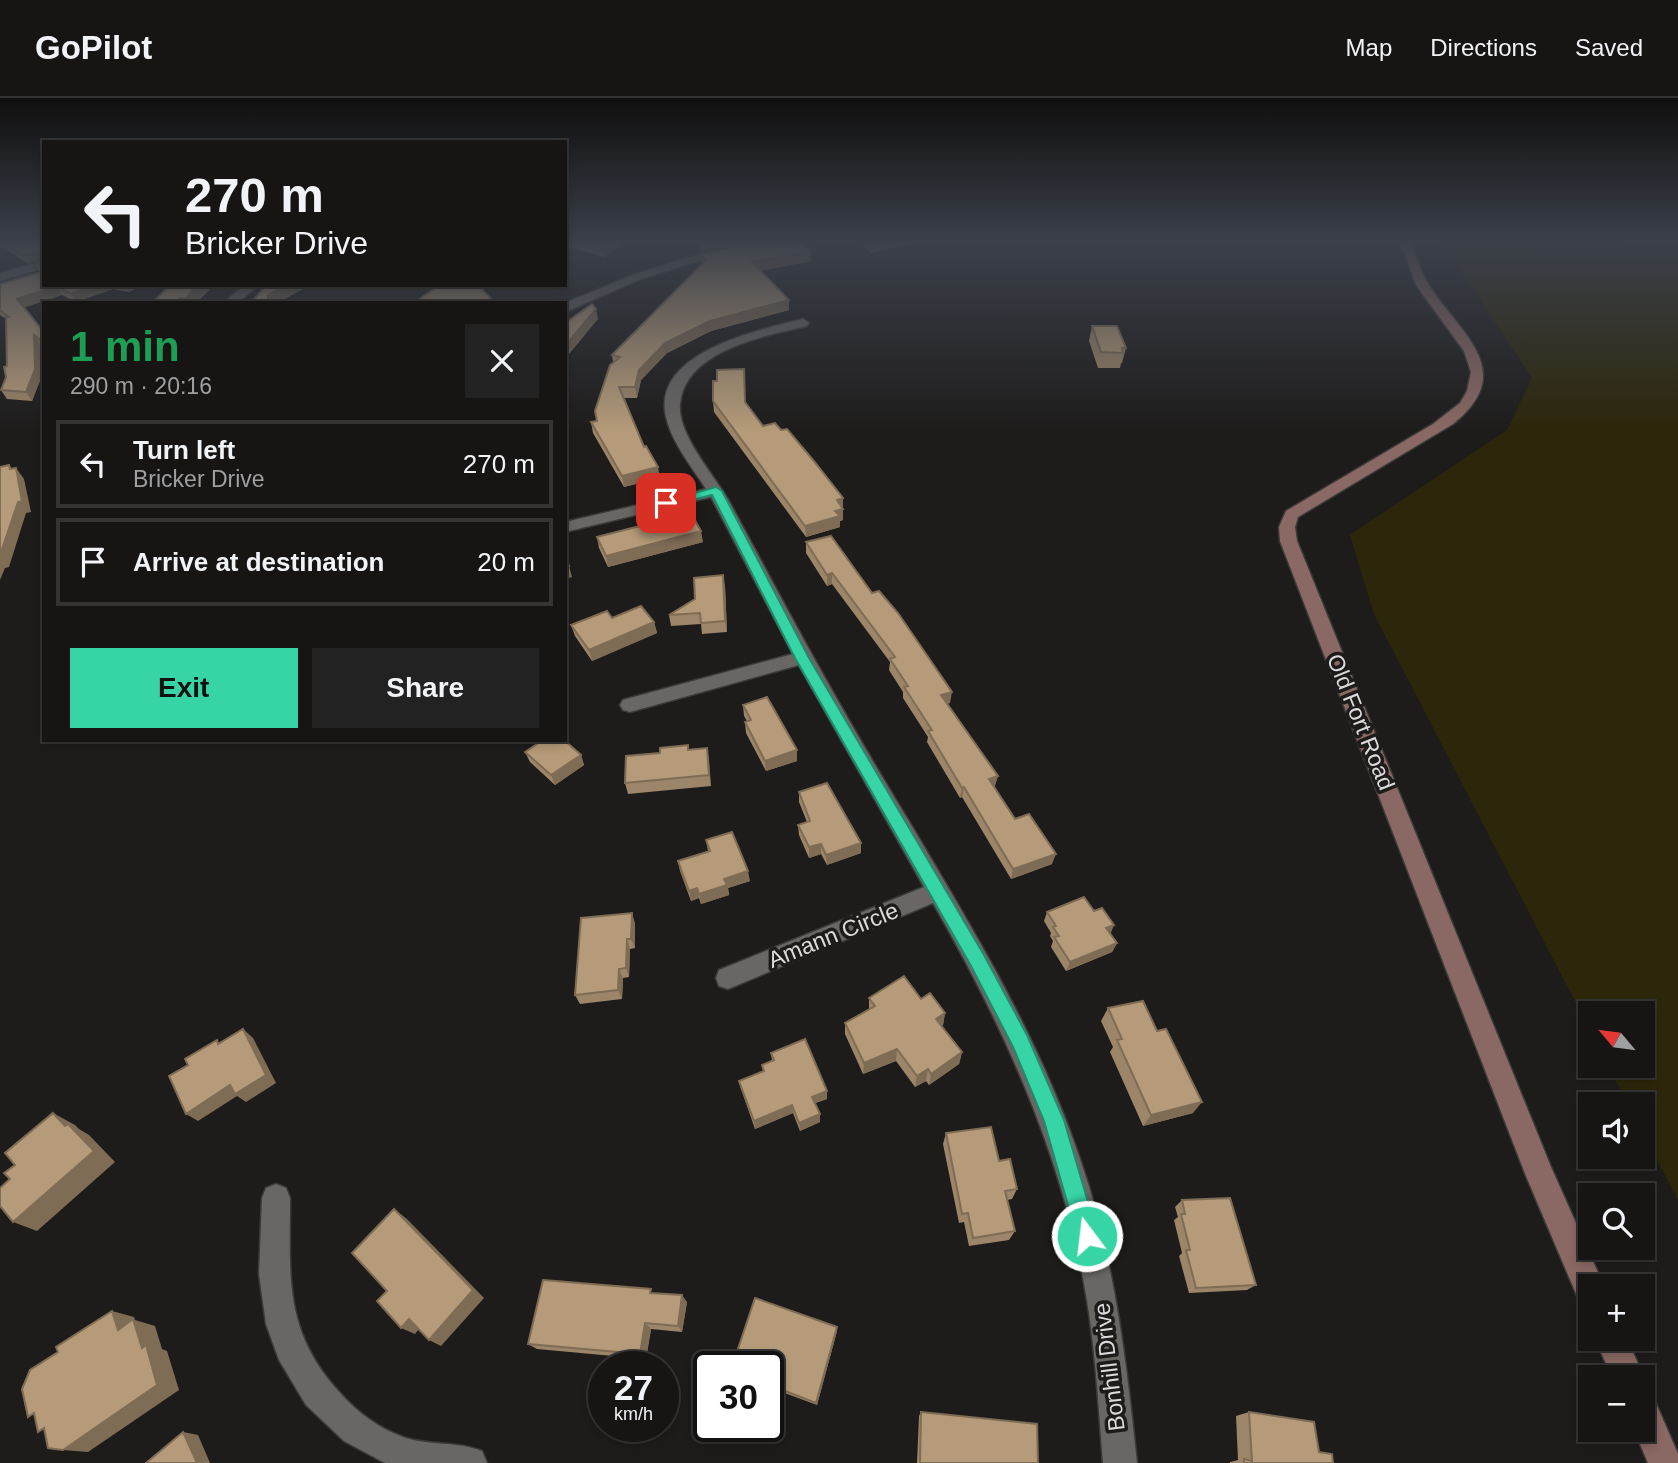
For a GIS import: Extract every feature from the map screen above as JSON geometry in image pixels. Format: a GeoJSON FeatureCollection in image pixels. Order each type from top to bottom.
{"type":"FeatureCollection","features":[{"type":"Feature","properties":{"kind":"main road","name":"Old Fort Road"},"geometry":{"type":"LineString","coordinates":[[1437,305],[1476,362],[1474,391],[1465,406],[1444,424],[1335,486],[1292,514],[1287,521],[1286,531],[1298,570],[1540,1176],[1583,1274]]}},
{"type":"Feature","properties":{"kind":"main road"},"geometry":{"type":"LineString","coordinates":[[1655,1440],[1665,1463]]}},
{"type":"Feature","properties":{"kind":"street","name":"Bonhill Drive"},"geometry":{"type":"LineString","coordinates":[[803,323],[727,345],[695,365],[675,391],[672,404],[674,421],[716,491],[802,658],[938,891],[1020,1041],[1054,1120],[1098,1277],[1120,1463]]}},
{"type":"Feature","properties":{"kind":"street"},"geometry":{"type":"LineString","coordinates":[[567,527],[716,491]]}},
{"type":"Feature","properties":{"kind":"street"},"geometry":{"type":"LineString","coordinates":[[630,705],[802,658]]}},
{"type":"Feature","properties":{"kind":"street","name":"Amann Circle"},"geometry":{"type":"LineString","coordinates":[[728,978],[938,891]]}},
{"type":"Feature","properties":{"kind":"street"},"geometry":{"type":"LineString","coordinates":[[276,1198],[276,1298],[284,1335],[315,1388],[333,1412],[378,1442],[401,1453],[440,1461],[470,1463]]}},
{"type":"Feature","properties":{"kind":"shaded area"},"geometry":{"type":"Polygon","coordinates":[[[1483,305],[1678,305],[1678,1200],[1655,1156],[1655,1092],[1622,1092],[1614,1078],[1656,1078],[1656,1001],[1578,1001],[1578,1007],[1374,614],[1350,535],[1507,430],[1532,378],[1483,305]]]}},
{"type":"Feature","properties":{"kind":"building"},"geometry":{"type":"Polygon","coordinates":[[[0,305],[22,305],[42,330],[42,341],[34,335],[35,369],[26,392],[1,390],[6,377],[6,317],[9,317],[0,310],[0,305]]]}},
{"type":"Feature","properties":{"kind":"building"},"geometry":{"type":"Polygon","coordinates":[[[591,305],[596,309],[567,344],[567,322],[591,305]]]}},
{"type":"Feature","properties":{"kind":"building"},"geometry":{"type":"Polygon","coordinates":[[[662,305],[771,305],[710,321],[665,343],[639,370],[635,387],[619,387],[644,447],[646,446],[658,467],[622,476],[591,422],[597,421],[595,411],[610,365],[620,357],[612,355],[662,305]]]}},
{"type":"Feature","properties":{"kind":"building"},"geometry":{"type":"Polygon","coordinates":[[[1092,326],[1117,326],[1126,348],[1122,348],[1123,353],[1101,352],[1092,326]]]}},
{"type":"Feature","properties":{"kind":"building"},"geometry":{"type":"Polygon","coordinates":[[[744,369],[745,402],[763,426],[775,423],[781,430],[787,429],[813,460],[843,498],[837,500],[843,509],[835,511],[840,516],[805,526],[713,401],[713,381],[717,381],[717,370],[744,369]]]}},
{"type":"Feature","properties":{"kind":"building"},"geometry":{"type":"Polygon","coordinates":[[[9,465],[10,469],[16,468],[22,501],[18,502],[0,555],[0,467],[9,465]]]}},
{"type":"Feature","properties":{"kind":"building"},"geometry":{"type":"Polygon","coordinates":[[[691,513],[701,531],[606,556],[597,537],[691,513]]]}},
{"type":"Feature","properties":{"kind":"building"},"geometry":{"type":"Polygon","coordinates":[[[831,536],[872,593],[879,591],[898,613],[952,692],[941,695],[998,776],[989,779],[1015,819],[1029,814],[1056,854],[1013,869],[928,731],[932,730],[904,687],[908,686],[890,659],[895,657],[832,573],[827,575],[806,542],[831,536]]]}},
{"type":"Feature","properties":{"kind":"building"},"geometry":{"type":"Polygon","coordinates":[[[723,575],[725,621],[701,623],[700,613],[669,615],[695,599],[694,578],[723,575]]]}},
{"type":"Feature","properties":{"kind":"building"},"geometry":{"type":"Polygon","coordinates":[[[641,606],[654,622],[589,650],[571,625],[607,611],[612,618],[641,606]]]}},
{"type":"Feature","properties":{"kind":"building"},"geometry":{"type":"Polygon","coordinates":[[[767,697],[797,750],[765,761],[745,722],[751,720],[743,705],[767,697]]]}},
{"type":"Feature","properties":{"kind":"building"},"geometry":{"type":"Polygon","coordinates":[[[540,742],[566,742],[581,755],[551,775],[525,752],[540,742]]]}},
{"type":"Feature","properties":{"kind":"building"},"geometry":{"type":"Polygon","coordinates":[[[688,745],[688,750],[707,748],[709,775],[625,783],[626,756],[660,753],[660,748],[688,745]]]}},
{"type":"Feature","properties":{"kind":"building"},"geometry":{"type":"Polygon","coordinates":[[[827,783],[861,843],[826,855],[821,844],[809,847],[798,825],[810,821],[799,792],[827,783]]]}},
{"type":"Feature","properties":{"kind":"building"},"geometry":{"type":"Polygon","coordinates":[[[732,832],[748,871],[724,879],[727,885],[699,894],[697,888],[689,891],[678,861],[710,851],[706,840],[732,832]]]}},
{"type":"Feature","properties":{"kind":"building"},"geometry":{"type":"Polygon","coordinates":[[[1084,897],[1094,911],[1102,908],[1114,925],[1106,928],[1117,943],[1070,962],[1054,937],[1059,936],[1047,912],[1084,897]]]}},
{"type":"Feature","properties":{"kind":"building"},"geometry":{"type":"Polygon","coordinates":[[[632,913],[631,939],[627,939],[626,968],[619,969],[618,990],[575,995],[581,918],[632,913]]]}},
{"type":"Feature","properties":{"kind":"building"},"geometry":{"type":"Polygon","coordinates":[[[904,976],[921,999],[930,993],[945,1013],[936,1019],[962,1052],[931,1074],[928,1069],[917,1076],[897,1049],[864,1063],[845,1023],[875,1006],[869,998],[904,976]]]}},
{"type":"Feature","properties":{"kind":"building"},"geometry":{"type":"Polygon","coordinates":[[[1143,1001],[1157,1031],[1166,1029],[1202,1102],[1151,1115],[1117,1040],[1122,1039],[1108,1008],[1143,1001]]]}},
{"type":"Feature","properties":{"kind":"building"},"geometry":{"type":"Polygon","coordinates":[[[243,1029],[266,1075],[235,1094],[230,1085],[186,1114],[169,1076],[188,1065],[185,1059],[217,1040],[218,1044],[243,1029]]]}},
{"type":"Feature","properties":{"kind":"building"},"geometry":{"type":"Polygon","coordinates":[[[805,1039],[827,1091],[812,1097],[820,1114],[799,1123],[792,1105],[754,1121],[739,1081],[764,1071],[762,1065],[774,1060],[771,1053],[805,1039]]]}},
{"type":"Feature","properties":{"kind":"building"},"geometry":{"type":"Polygon","coordinates":[[[53,1113],[65,1126],[68,1124],[94,1151],[13,1222],[0,1206],[0,1188],[10,1179],[4,1173],[15,1165],[5,1153],[53,1113]]]}},
{"type":"Feature","properties":{"kind":"building"},"geometry":{"type":"Polygon","coordinates":[[[991,1127],[999,1161],[1010,1159],[1017,1189],[1005,1191],[1015,1231],[973,1238],[968,1213],[962,1214],[946,1133],[991,1127]]]}},
{"type":"Feature","properties":{"kind":"building"},"geometry":{"type":"Polygon","coordinates":[[[1230,1198],[1256,1285],[1196,1288],[1186,1250],[1190,1250],[1181,1214],[1185,1214],[1182,1200],[1230,1198]]]}},
{"type":"Feature","properties":{"kind":"building"},"geometry":{"type":"Polygon","coordinates":[[[394,1209],[473,1290],[429,1340],[409,1319],[401,1328],[377,1301],[387,1291],[352,1253],[394,1209]]]}},
{"type":"Feature","properties":{"kind":"building"},"geometry":{"type":"Polygon","coordinates":[[[543,1280],[651,1289],[650,1293],[682,1295],[678,1326],[645,1323],[640,1351],[606,1351],[528,1344],[543,1280]]]}},
{"type":"Feature","properties":{"kind":"building"},"geometry":{"type":"Polygon","coordinates":[[[755,1298],[837,1327],[816,1403],[784,1391],[784,1351],[737,1351],[755,1298]]]}},
{"type":"Feature","properties":{"kind":"building"},"geometry":{"type":"Polygon","coordinates":[[[112,1311],[118,1330],[133,1319],[142,1348],[146,1345],[157,1385],[63,1450],[48,1448],[44,1428],[38,1432],[34,1413],[28,1417],[22,1389],[30,1370],[58,1352],[56,1347],[112,1311]]]}},
{"type":"Feature","properties":{"kind":"building"},"geometry":{"type":"Polygon","coordinates":[[[921,1412],[1037,1424],[1038,1463],[920,1463],[921,1412]]]}},
{"type":"Feature","properties":{"kind":"building"},"geometry":{"type":"Polygon","coordinates":[[[1249,1412],[1314,1422],[1319,1452],[1332,1454],[1333,1463],[1244,1463],[1244,1459],[1252,1461],[1249,1412]]]}},
{"type":"Feature","properties":{"kind":"building"},"geometry":{"type":"Polygon","coordinates":[[[183,1432],[197,1463],[146,1463],[183,1432]]]}},
{"type":"Feature","properties":{"kind":"route"},"geometry":{"type":"LineString","coordinates":[[666,503],[716,491],[802,658],[978,960],[1020,1041],[1054,1120],[1087,1236]]}}]}
